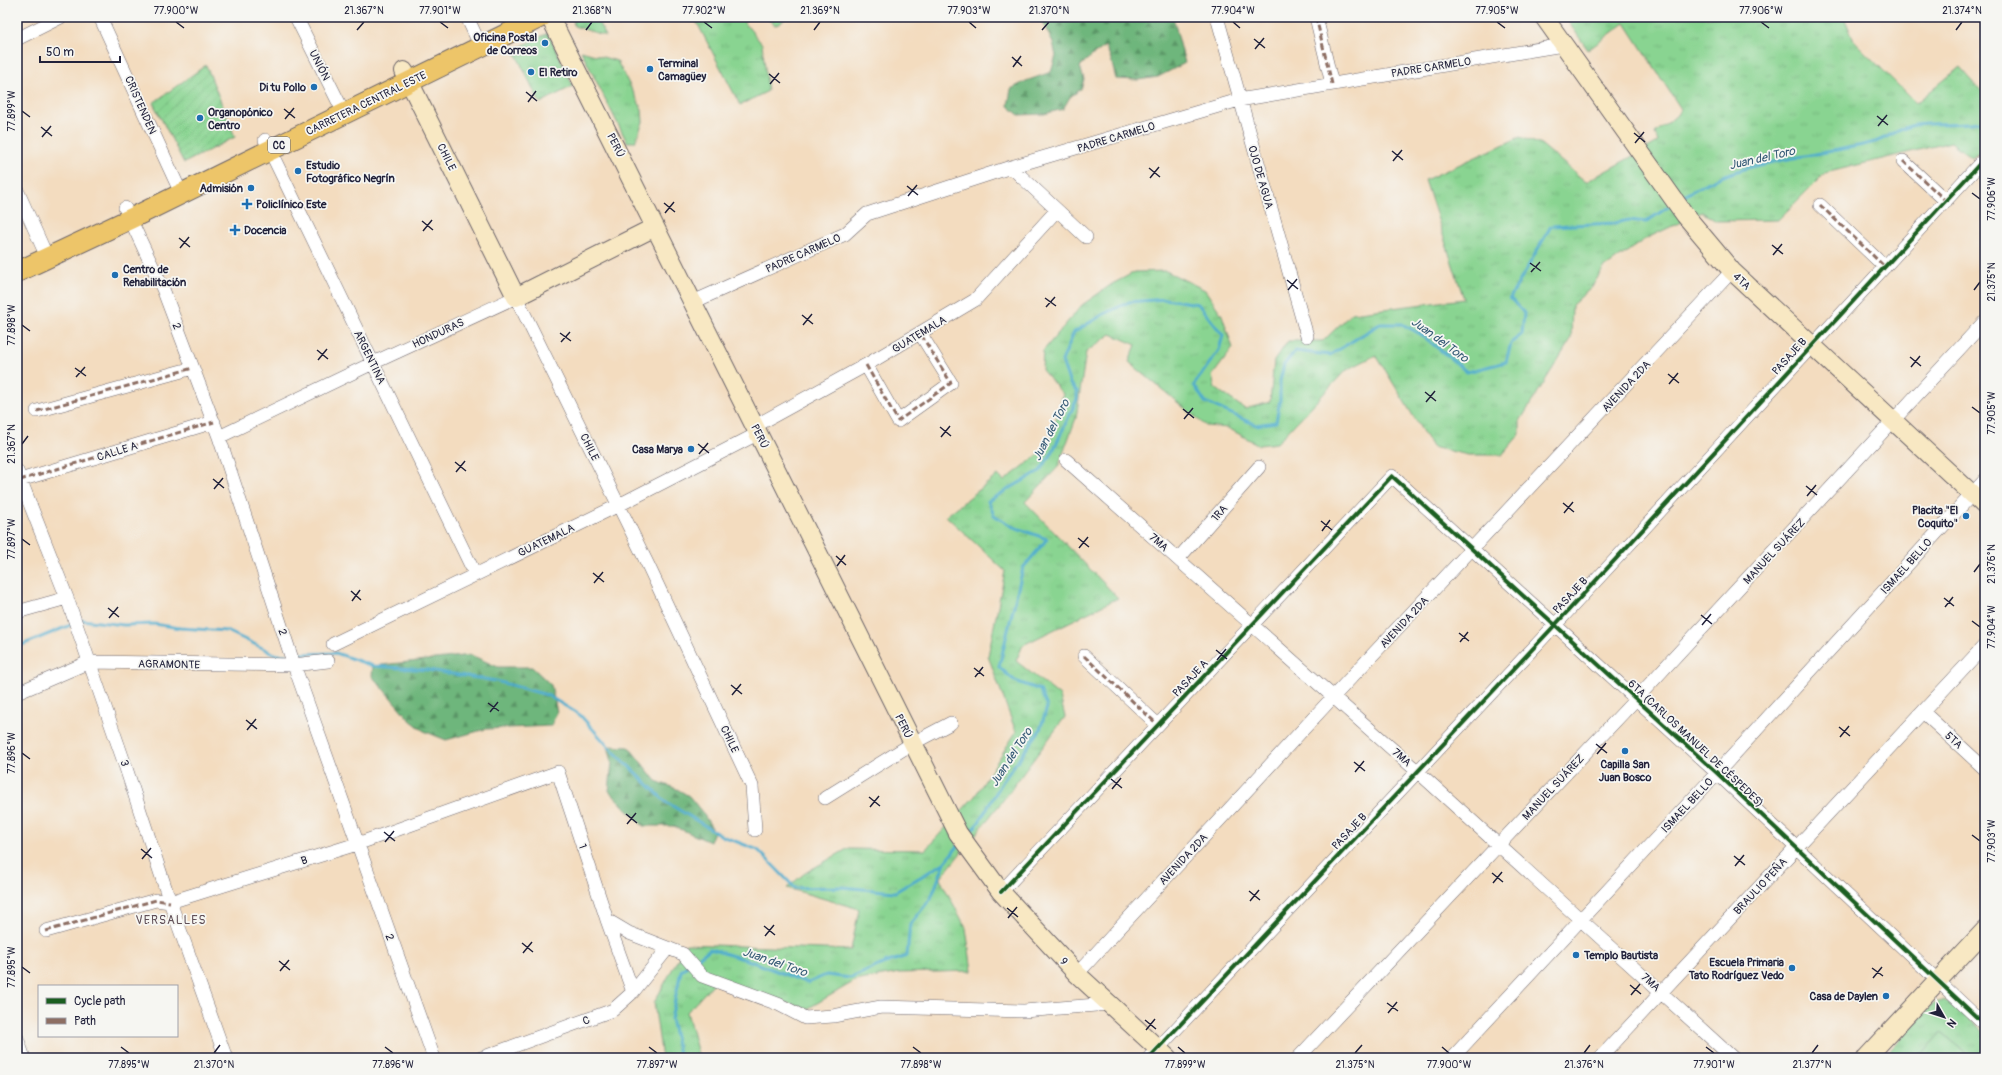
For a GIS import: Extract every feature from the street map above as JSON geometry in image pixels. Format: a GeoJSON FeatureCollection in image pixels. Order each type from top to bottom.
{"type":"FeatureCollection","features":[{"type":"Feature","properties":{"kind":"main road","name":"CARRETERA CENTRAL ESTE"},"geometry":{"type":"LineString","coordinates":[[17,260],[45,252],[127,214],[407,77],[479,41],[512,17]]}},
{"type":"Feature","properties":{"kind":"main road","name":"CARRETERA CENTRAL ESTE"},"geometry":{"type":"LineString","coordinates":[[479,41],[549,20]]}},
{"type":"Feature","properties":{"kind":"main road","name":"CARRETERA CENTRAL ESTE"},"geometry":{"type":"LineString","coordinates":[[17,272],[45,252]]}},
{"type":"Feature","properties":{"kind":"street"},"geometry":{"type":"LineString","coordinates":[[17,39],[61,17]]}},
{"type":"Feature","properties":{"kind":"street","name":"CRISTENDEN"},"geometry":{"type":"LineString","coordinates":[[100,17],[178,189]]}},
{"type":"Feature","properties":{"kind":"street","name":"UNIÓN"},"geometry":{"type":"LineString","coordinates":[[296,17],[342,108]]}},
{"type":"Feature","properties":{"kind":"street"},"geometry":{"type":"LineString","coordinates":[[467,17],[479,41]]}},
{"type":"Feature","properties":{"kind":"street","name":"OJO DE AGUA"},"geometry":{"type":"LineString","coordinates":[[1217,17],[1306,336]]}},
{"type":"Feature","properties":{"kind":"street"},"geometry":{"type":"LineString","coordinates":[[1316,17],[1332,84]]}},
{"type":"Feature","properties":{"kind":"street","name":"4TA"},"geometry":{"type":"LineString","coordinates":[[1544,17],[1563,46],[1685,215],[1732,271],[1985,506]]}},
{"type":"Feature","properties":{"kind":"street","name":"PERÚ"},"geometry":{"type":"LineString","coordinates":[[549,20],[655,226],[958,833],[971,853]]}},
{"type":"Feature","properties":{"kind":"street","name":"PADRE CARMELO"},"geometry":{"type":"LineString","coordinates":[[693,302],[845,234],[867,214],[1011,167],[1239,100],[1563,46]]}},
{"type":"Feature","properties":{"kind":"street","name":"CHILE"},"geometry":{"type":"LineString","coordinates":[[407,77],[619,505],[752,786],[755,830]]}},
{"type":"Feature","properties":{"kind":"street","name":"ARGENTINA"},"geometry":{"type":"LineString","coordinates":[[268,144],[475,574]]}},
{"type":"Feature","properties":{"kind":"street","name":"PASAJE B"},"geometry":{"type":"LineString","coordinates":[[1158,1055],[1417,771],[1555,625],[1985,158]]}},
{"type":"Feature","properties":{"kind":"street"},"geometry":{"type":"LineString","coordinates":[[1903,161],[1946,201]]}},
{"type":"Feature","properties":{"kind":"street"},"geometry":{"type":"LineString","coordinates":[[1011,167],[1086,236]]}},
{"type":"Feature","properties":{"kind":"street"},"geometry":{"type":"LineString","coordinates":[[17,190],[45,252]]}},
{"type":"Feature","properties":{"kind":"street"},"geometry":{"type":"LineString","coordinates":[[1820,205],[1885,267]]}},
{"type":"Feature","properties":{"kind":"street","name":"GUATEMALA"},"geometry":{"type":"LineString","coordinates":[[333,644],[619,505],[757,430],[920,333],[975,300],[1057,210]]}},
{"type":"Feature","properties":{"kind":"street","name":"2"},"geometry":{"type":"LineString","coordinates":[[127,214],[163,289],[214,422],[294,665],[434,1058]]}},
{"type":"Feature","properties":{"kind":"street","name":"HONDURAS"},"geometry":{"type":"LineString","coordinates":[[219,437],[516,296],[655,226]]}},
{"type":"Feature","properties":{"kind":"street","name":"AVENIDA 2DA"},"geometry":{"type":"LineString","coordinates":[[1077,974],[1333,697],[1732,271]]}},
{"type":"Feature","properties":{"kind":"street","name":"MANUEL SUÁREZ"},"geometry":{"type":"LineString","coordinates":[[1298,1058],[1636,699],[1985,321]]}},
{"type":"Feature","properties":{"kind":"street"},"geometry":{"type":"LineString","coordinates":[[866,365],[898,421],[951,383],[920,333]]}},
{"type":"Feature","properties":{"kind":"street"},"geometry":{"type":"LineString","coordinates":[[37,411],[194,368]]}},
{"type":"Feature","properties":{"kind":"street","name":"CALLE A"},"geometry":{"type":"LineString","coordinates":[[19,475],[214,422]]}},
{"type":"Feature","properties":{"kind":"street","name":"7MA"},"geometry":{"type":"LineString","coordinates":[[1066,460],[1417,771],[1498,846],[1582,918],[1733,1058]]}},
{"type":"Feature","properties":{"kind":"street","name":"1RA"},"geometry":{"type":"LineString","coordinates":[[1178,558],[1259,467]]}},
{"type":"Feature","properties":{"kind":"street","name":"3"},"geometry":{"type":"LineString","coordinates":[[19,475],[67,598],[170,902],[226,1058]]}},
{"type":"Feature","properties":{"kind":"street","name":"6TA (CARLOS MANUEL DE CÉSPEDES)"},"geometry":{"type":"LineString","coordinates":[[1392,476],[1636,699],[1985,1025]]}},
{"type":"Feature","properties":{"kind":"street","name":"PASAJE A"},"geometry":{"type":"LineString","coordinates":[[1002,892],[1392,476]]}},
{"type":"Feature","properties":{"kind":"street","name":"ISMAEL BELLO"},"geometry":{"type":"LineString","coordinates":[[1452,1058],[1717,774],[1985,480]]}},
{"type":"Feature","properties":{"kind":"street"},"geometry":{"type":"LineString","coordinates":[[17,612],[67,598]]}},
{"type":"Feature","properties":{"kind":"street","name":"BRAULIO PEÑA"},"geometry":{"type":"LineString","coordinates":[[1600,1058],[1985,644]]}},
{"type":"Feature","properties":{"kind":"street"},"geometry":{"type":"LineString","coordinates":[[1084,656],[1158,725]]}},
{"type":"Feature","properties":{"kind":"street","name":"AGRAMONTE"},"geometry":{"type":"LineString","coordinates":[[17,693],[89,662],[294,665],[328,661]]}},
{"type":"Feature","properties":{"kind":"street","name":"5TA"},"geometry":{"type":"LineString","coordinates":[[1923,712],[1985,769]]}},
{"type":"Feature","properties":{"kind":"street"},"geometry":{"type":"LineString","coordinates":[[825,798],[913,743],[951,723]]}},
{"type":"Feature","properties":{"kind":"street","name":"B"},"geometry":{"type":"LineString","coordinates":[[46,931],[156,900],[170,902],[357,844],[558,772]]}},
{"type":"Feature","properties":{"kind":"street","name":"1"},"geometry":{"type":"LineString","coordinates":[[558,772],[607,920],[633,992]]}},
{"type":"Feature","properties":{"kind":"street","name":"9"},"geometry":{"type":"LineString","coordinates":[[971,853],[1002,892],[1077,974],[1158,1055]]}},
{"type":"Feature","properties":{"kind":"street"},"geometry":{"type":"LineString","coordinates":[[607,920],[629,933],[668,948],[688,959],[702,976],[778,1004],[805,1018],[833,1016],[881,1007],[1024,1011],[1108,1004]]}},
{"type":"Feature","properties":{"kind":"street"},"geometry":{"type":"LineString","coordinates":[[1866,1058],[1985,930]]}},
{"type":"Feature","properties":{"kind":"street","name":"C"},"geometry":{"type":"LineString","coordinates":[[481,1058],[613,1010],[633,992],[668,948]]}},
{"type":"Feature","properties":{"kind":"street"},"geometry":{"type":"LineString","coordinates":[[17,1038],[24,1058]]}},
{"type":"Feature","properties":{"kind":"green space"},"geometry":{"type":"Polygon","coordinates":[[[573,17],[595,17],[606,36],[574,26],[573,17]]]}},
{"type":"Feature","properties":{"kind":"green space"},"geometry":{"type":"Polygon","coordinates":[[[694,17],[740,17],[762,44],[768,91],[740,105],[694,17]]]}},
{"type":"Feature","properties":{"kind":"green space"},"geometry":{"type":"Polygon","coordinates":[[[765,17],[786,17],[780,24],[775,25],[765,17]]]}},
{"type":"Feature","properties":{"kind":"green space"},"geometry":{"type":"Polygon","coordinates":[[[1040,17],[1173,17],[1185,63],[1158,77],[1138,80],[1116,79],[1110,56],[1105,46],[1080,67],[1084,79],[1081,89],[1070,97],[1063,109],[1044,114],[1019,115],[1008,106],[1011,89],[1026,81],[1051,72],[1056,56],[1053,43],[1040,17]]]}},
{"type":"Feature","properties":{"kind":"green space"},"geometry":{"type":"Polygon","coordinates":[[[1565,17],[1844,17],[1854,41],[1916,103],[1960,67],[1985,95],[1985,148],[1972,158],[1951,142],[1825,173],[1778,220],[1716,221],[1702,212],[1645,239],[1603,269],[1591,288],[1572,305],[1571,339],[1520,421],[1520,434],[1502,455],[1468,455],[1432,447],[1376,355],[1345,371],[1277,443],[1259,445],[1228,428],[1206,426],[1129,362],[1136,345],[1111,334],[1086,352],[1076,418],[1058,467],[1025,502],[1118,598],[1023,645],[1016,661],[1060,696],[1065,717],[1004,799],[940,879],[966,928],[972,971],[899,973],[855,981],[807,1009],[715,982],[687,1012],[699,1058],[662,1058],[654,1003],[686,944],[851,950],[859,909],[787,888],[805,873],[847,849],[925,850],[975,796],[1016,732],[988,656],[1005,571],[946,516],[998,475],[1004,481],[1042,452],[1051,438],[1063,394],[1042,370],[1043,351],[1082,305],[1112,284],[1135,272],[1166,271],[1205,290],[1222,315],[1233,348],[1212,376],[1215,388],[1245,409],[1270,402],[1274,361],[1288,341],[1323,341],[1352,313],[1464,299],[1425,180],[1520,137],[1542,145],[1586,182],[1658,142],[1655,133],[1676,116],[1681,109],[1625,23],[1588,50],[1565,17]]]}},
{"type":"Feature","properties":{"kind":"green space"},"geometry":{"type":"Polygon","coordinates":[[[548,33],[573,86],[540,103],[514,50],[548,33]]]}},
{"type":"Feature","properties":{"kind":"green space"},"geometry":{"type":"Polygon","coordinates":[[[581,51],[617,61],[642,109],[643,122],[635,142],[627,142],[581,51]]]}},
{"type":"Feature","properties":{"kind":"green space"},"geometry":{"type":"Polygon","coordinates":[[[206,65],[235,137],[184,163],[153,103],[206,65]]]}},
{"type":"Feature","properties":{"kind":"green space"},"geometry":{"type":"Polygon","coordinates":[[[471,655],[498,667],[532,667],[551,685],[557,712],[551,726],[486,729],[446,740],[424,731],[410,720],[372,676],[373,666],[471,655]]]}},
{"type":"Feature","properties":{"kind":"green space"},"geometry":{"type":"Polygon","coordinates":[[[608,746],[629,747],[656,781],[677,789],[689,796],[702,812],[714,831],[710,842],[673,826],[643,826],[609,791],[612,762],[608,746]]]}},
{"type":"Feature","properties":{"kind":"green space"},"geometry":{"type":"Polygon","coordinates":[[[1944,999],[1958,1007],[1985,1033],[1985,1058],[1970,1058],[1942,1032],[1917,1058],[1883,1058],[1932,1005],[1944,999]]]}},
{"type":"Feature","properties":{"kind":"green space"},"geometry":{"type":"Polygon","coordinates":[[[1942,1032],[1970,1058],[1917,1058],[1942,1032]]]}},
{"type":"Feature","properties":{"kind":"waterway","name":"Juan del Toro"},"geometry":{"type":"LineString","coordinates":[[1680,199],[1701,186],[1748,168],[1871,143],[1909,126],[1985,121]]}},
{"type":"Feature","properties":{"kind":"waterway","name":"Juan del Toro"},"geometry":{"type":"LineString","coordinates":[[967,836],[979,822],[1003,781],[1040,730],[1047,707],[1040,690],[1015,681],[999,667],[1023,568],[1047,539],[1011,526],[994,515],[988,501],[1040,471],[1052,453],[1077,399],[1077,391],[1070,384],[1062,361],[1074,332],[1104,314],[1129,302],[1166,299],[1198,304],[1223,335],[1219,350],[1194,385],[1205,402],[1256,425],[1276,422],[1280,400],[1280,381],[1284,365],[1295,351],[1330,355],[1380,324],[1402,324],[1422,335],[1467,372],[1506,362],[1511,343],[1522,334],[1524,313],[1510,298],[1551,226],[1615,223],[1629,220],[1646,222],[1671,205]]}},
{"type":"Feature","properties":{"kind":"waterway"},"geometry":{"type":"LineString","coordinates":[[78,622],[82,620],[124,625],[154,624],[180,628],[227,631],[277,655],[287,655]]}},
{"type":"Feature","properties":{"kind":"waterway"},"geometry":{"type":"LineString","coordinates":[[17,647],[73,624]]}},
{"type":"Feature","properties":{"kind":"waterway"},"geometry":{"type":"LineString","coordinates":[[295,654],[336,653],[373,666],[428,670],[496,681],[547,695],[580,715],[608,746],[666,802],[722,836],[758,850],[795,888],[841,887],[895,892],[944,863]]}},
{"type":"Feature","properties":{"kind":"waterway","name":"Juan del Toro"},"geometry":{"type":"LineString","coordinates":[[694,961],[710,949],[750,961],[808,983],[826,975],[851,978],[885,963],[907,956],[910,924],[931,898],[945,862],[959,845]]}},
{"type":"Feature","properties":{"kind":"waterway","name":"Juan del Toro"},"geometry":{"type":"LineString","coordinates":[[680,1058],[671,1019],[681,971],[688,965]]}},
{"type":"Feature","properties":{"kind":"marked path"},"geometry":{"type":"LineString","coordinates":[[1316,17],[1332,84]]}},
{"type":"Feature","properties":{"kind":"marked path"},"geometry":{"type":"LineString","coordinates":[[1903,161],[1946,201]]}},
{"type":"Feature","properties":{"kind":"marked path"},"geometry":{"type":"LineString","coordinates":[[1820,205],[1885,267]]}},
{"type":"Feature","properties":{"kind":"marked path"},"geometry":{"type":"LineString","coordinates":[[866,365],[898,421],[951,383],[920,333]]}},
{"type":"Feature","properties":{"kind":"marked path"},"geometry":{"type":"LineString","coordinates":[[37,411],[193,368]]}},
{"type":"Feature","properties":{"kind":"marked path"},"geometry":{"type":"LineString","coordinates":[[20,480],[214,422]]}},
{"type":"Feature","properties":{"kind":"marked path"},"geometry":{"type":"LineString","coordinates":[[1084,656],[1158,725]]}},
{"type":"Feature","properties":{"kind":"marked path"},"geometry":{"type":"LineString","coordinates":[[46,931],[156,900],[170,902]]}},
{"type":"Feature","properties":{"kind":"cycle path"},"geometry":{"type":"LineString","coordinates":[[1149,1058],[1555,625],[1985,158]]}},
{"type":"Feature","properties":{"kind":"cycle path"},"geometry":{"type":"LineString","coordinates":[[1001,892],[1392,476],[1717,773],[1985,1025]]}},
{"type":"Feature","properties":{"kind":"place","name":"Oficina Postal de Correos"},"geometry":{"type":"Point","coordinates":[545,43]}},
{"type":"Feature","properties":{"kind":"place","name":"Terminal Camagüey"},"geometry":{"type":"Point","coordinates":[650,69]}},
{"type":"Feature","properties":{"kind":"place","name":"El Retiro"},"geometry":{"type":"Point","coordinates":[531,72]}},
{"type":"Feature","properties":{"kind":"place","name":"Di tu Pollo"},"geometry":{"type":"Point","coordinates":[314,87]}},
{"type":"Feature","properties":{"kind":"place","name":"Organopónico Centro"},"geometry":{"type":"Point","coordinates":[200,118]}},
{"type":"Feature","properties":{"kind":"place","name":"Estudio Fotográfico Negrín"},"geometry":{"type":"Point","coordinates":[298,171]}},
{"type":"Feature","properties":{"kind":"place","name":"Admisión"},"geometry":{"type":"Point","coordinates":[251,188]}},
{"type":"Feature","properties":{"kind":"place","name":"Policlínico Este"},"geometry":{"type":"Point","coordinates":[247,204]}},
{"type":"Feature","properties":{"kind":"place","name":"Docencia"},"geometry":{"type":"Point","coordinates":[235,230]}},
{"type":"Feature","properties":{"kind":"place","name":"Centro de Rehabilitación"},"geometry":{"type":"Point","coordinates":[115,275]}},
{"type":"Feature","properties":{"kind":"place","name":"Casa Marya"},"geometry":{"type":"Point","coordinates":[691,449]}},
{"type":"Feature","properties":{"kind":"place","name":"Placita \"El Coquito\""},"geometry":{"type":"Point","coordinates":[1966,516]}},
{"type":"Feature","properties":{"kind":"place","name":"Capilla San Juan Bosco"},"geometry":{"type":"Point","coordinates":[1625,751]}},
{"type":"Feature","properties":{"kind":"place","name":"Templo Bautista"},"geometry":{"type":"Point","coordinates":[1576,955]}},
{"type":"Feature","properties":{"kind":"place","name":"Escuela Primaria Tato Rodríguez Vedo"},"geometry":{"type":"Point","coordinates":[1792,968]}},
{"type":"Feature","properties":{"kind":"place","name":"Casa de Daylen"},"geometry":{"type":"Point","coordinates":[1886,996]}},
{"type":"Feature","properties":{"kind":"district","name":"VERSALLES"},"geometry":{"type":"Point","coordinates":[171,920]}}]}
